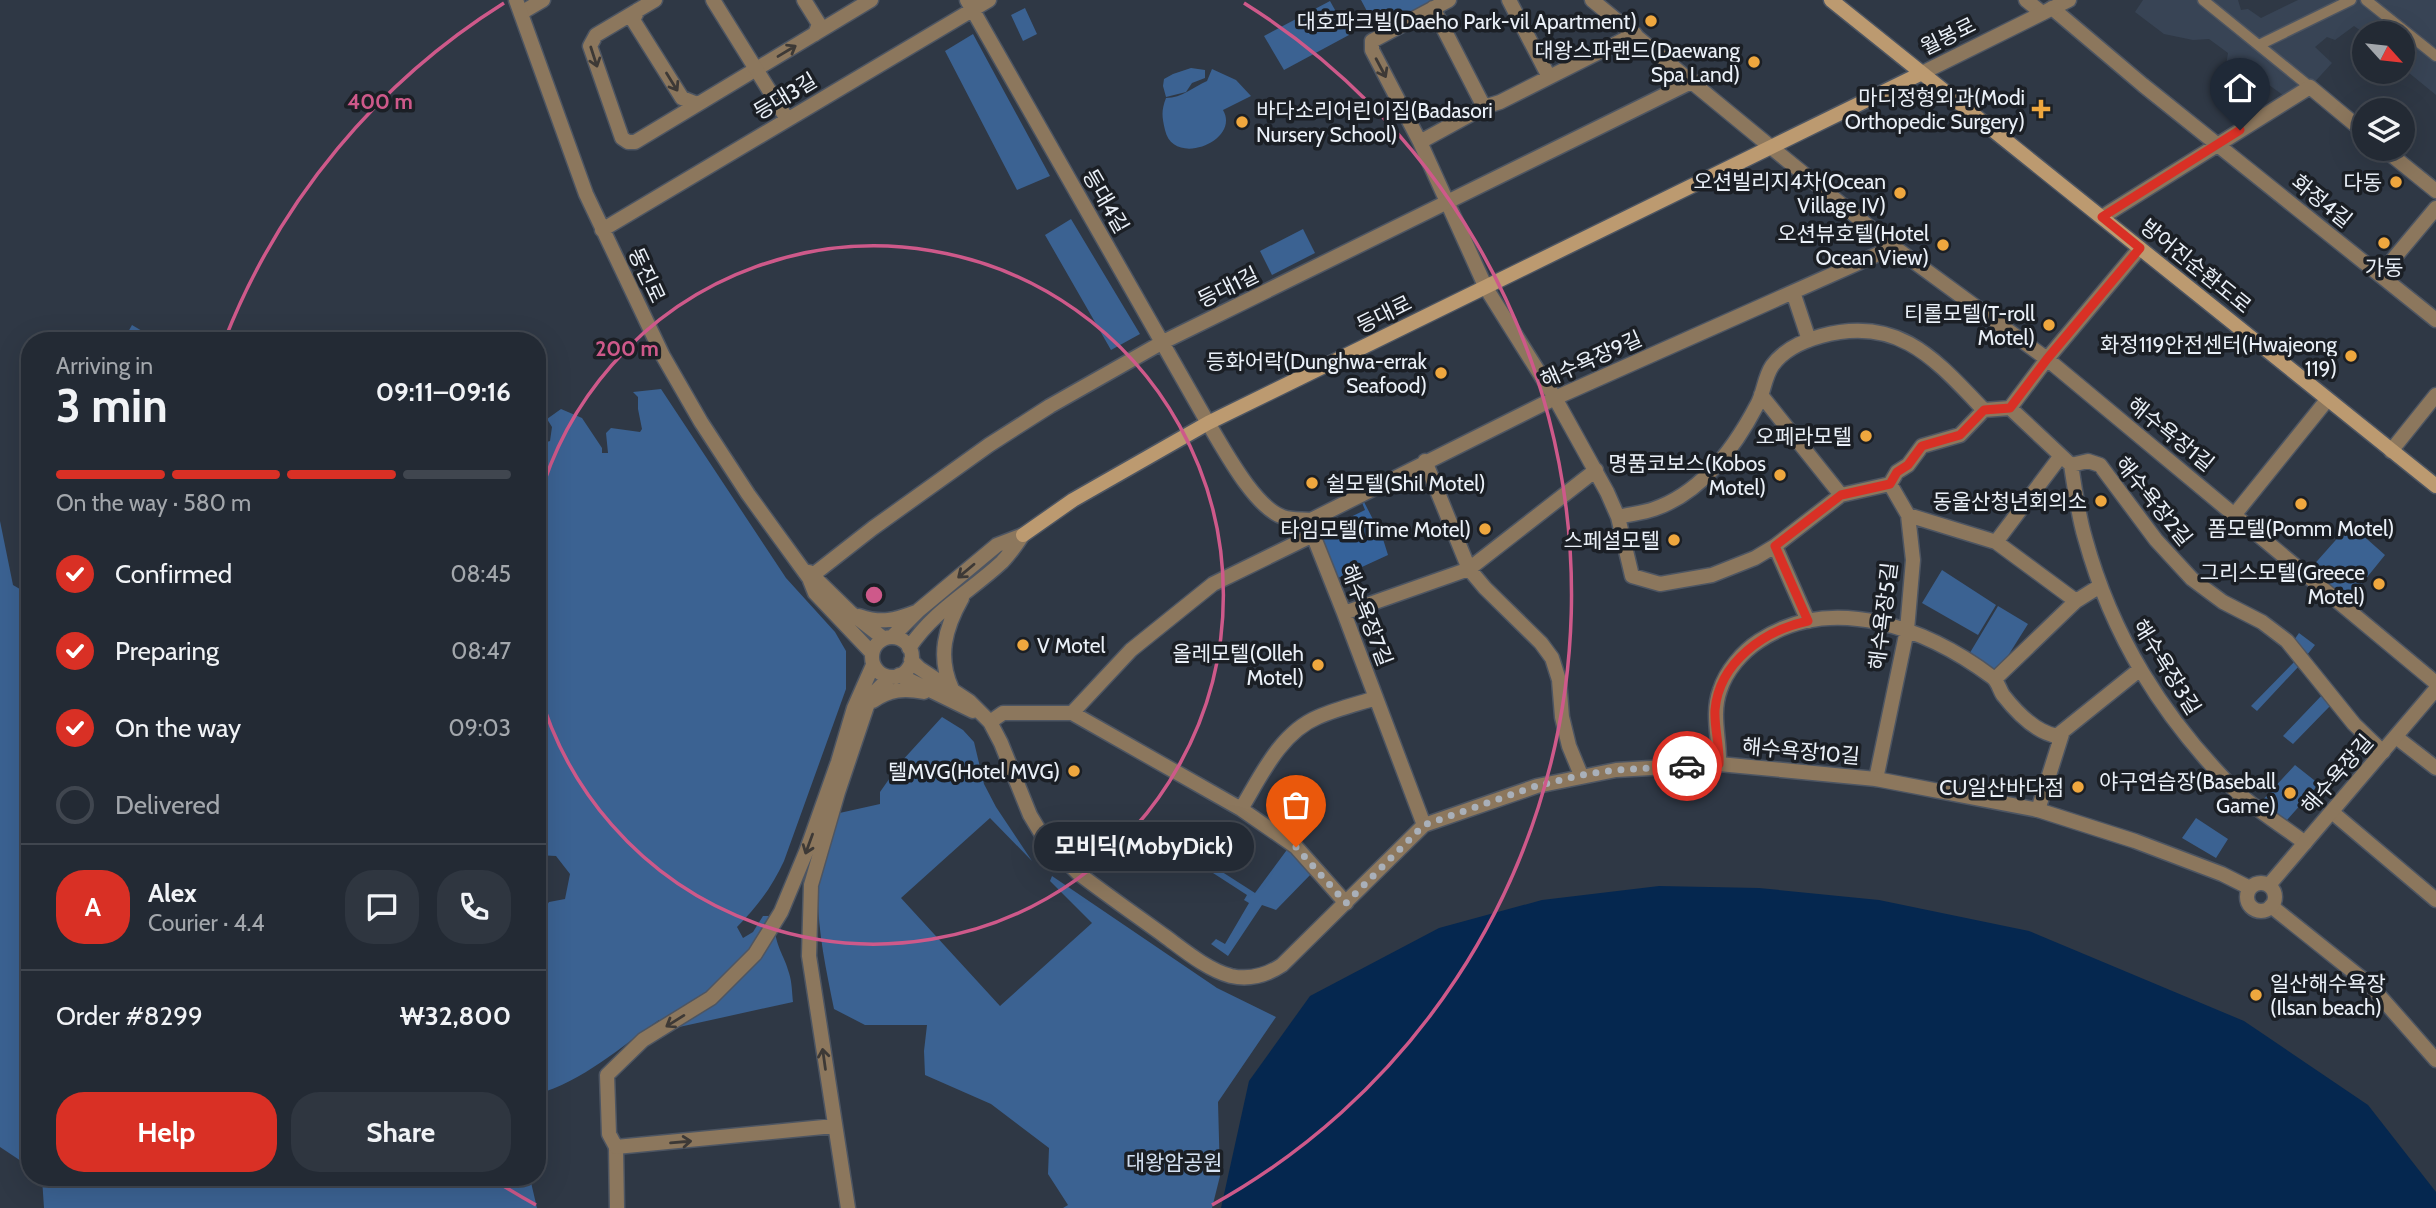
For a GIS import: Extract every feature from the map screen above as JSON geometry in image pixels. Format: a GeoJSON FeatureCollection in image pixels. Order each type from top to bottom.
{"type":"FeatureCollection","features":[{"type":"Feature","properties":{"kind":"main road","name":"방어진순환도로"},"geometry":{"type":"LineString","coordinates":[[1831,0],[2436,486]]}},
{"type":"Feature","properties":{"kind":"main road","name":"등대로"},"geometry":{"type":"LineString","coordinates":[[1023,535],[1073,500],[1208,423],[1922,72]]}},
{"type":"Feature","properties":{"kind":"street"},"geometry":{"type":"LineString","coordinates":[[519,6],[542,0]]}},
{"type":"Feature","properties":{"kind":"street"},"geometry":{"type":"LineString","coordinates":[[655,0],[596,34],[590,47],[622,138],[628,142],[635,142],[871,0]]}},
{"type":"Feature","properties":{"kind":"street"},"geometry":{"type":"LineString","coordinates":[[713,0],[787,119]]}},
{"type":"Feature","properties":{"kind":"street"},"geometry":{"type":"LineString","coordinates":[[804,0],[819,24],[815,34]]}},
{"type":"Feature","properties":{"kind":"street","name":"등대3길"},"geometry":{"type":"LineString","coordinates":[[603,230],[787,119],[969,4],[989,0]]}},
{"type":"Feature","properties":{"kind":"street"},"geometry":{"type":"LineString","coordinates":[[1449,0],[1372,41],[1372,50],[1420,142],[1486,288],[1555,398],[1596,470],[1618,517],[1632,576],[1660,584],[1712,575],[1755,558],[1775,546],[1841,495],[1890,484],[1897,472],[1908,465],[1922,446],[1960,435],[1984,410],[2010,408],[2065,461],[1996,542]]}},
{"type":"Feature","properties":{"kind":"street"},"geometry":{"type":"LineString","coordinates":[[1509,0],[1549,77]]}},
{"type":"Feature","properties":{"kind":"street"},"geometry":{"type":"LineString","coordinates":[[1592,0],[1772,148]]}},
{"type":"Feature","properties":{"kind":"street","name":"화정4길"},"geometry":{"type":"LineString","coordinates":[[2026,0],[2047,11],[2436,320]]}},
{"type":"Feature","properties":{"kind":"street","name":"월봉로"},"geometry":{"type":"LineString","coordinates":[[1922,72],[2069,0]]}},
{"type":"Feature","properties":{"kind":"street"},"geometry":{"type":"LineString","coordinates":[[2203,0],[2352,122]]}},
{"type":"Feature","properties":{"kind":"street"},"geometry":{"type":"LineString","coordinates":[[2259,45],[2351,0]]}},
{"type":"Feature","properties":{"kind":"street"},"geometry":{"type":"LineString","coordinates":[[2366,0],[2436,56]]}},
{"type":"Feature","properties":{"kind":"street","name":"등대4길"},"geometry":{"type":"LineString","coordinates":[[969,4],[1208,423]]}},
{"type":"Feature","properties":{"kind":"street","name":"동진로"},"geometry":{"type":"LineString","coordinates":[[519,6],[572,158],[663,356],[694,411],[748,494],[808,574]]}},
{"type":"Feature","properties":{"kind":"street"},"geometry":{"type":"LineString","coordinates":[[1433,8],[1484,107]]}},
{"type":"Feature","properties":{"kind":"street"},"geometry":{"type":"LineString","coordinates":[[638,10],[634,19],[682,98],[697,104]]}},
{"type":"Feature","properties":{"kind":"street"},"geometry":{"type":"LineString","coordinates":[[1420,142],[1484,107],[1635,34]]}},
{"type":"Feature","properties":{"kind":"street","name":"등대1길"},"geometry":{"type":"LineString","coordinates":[[808,574],[989,445],[1050,406],[1163,342],[1693,81]]}},
{"type":"Feature","properties":{"kind":"street"},"geometry":{"type":"LineString","coordinates":[[2102,217],[2310,87]]}},
{"type":"Feature","properties":{"kind":"street","name":"해수욕장1길"},"geometry":{"type":"LineString","coordinates":[[1772,148],[1895,247],[2047,359],[2436,683]]}},
{"type":"Feature","properties":{"kind":"street"},"geometry":{"type":"LineString","coordinates":[[2399,161],[2436,191]]}},
{"type":"Feature","properties":{"kind":"street"},"geometry":{"type":"LineString","coordinates":[[2380,275],[2436,208]]}},
{"type":"Feature","properties":{"kind":"street","name":"해수욕장9길"},"geometry":{"type":"LineString","coordinates":[[1311,520],[1555,398],[1895,247]]}},
{"type":"Feature","properties":{"kind":"street"},"geometry":{"type":"LineString","coordinates":[[2010,408],[2047,359],[2140,248]]}},
{"type":"Feature","properties":{"kind":"street"},"geometry":{"type":"LineString","coordinates":[[1793,292],[1809,340]]}},
{"type":"Feature","properties":{"kind":"street"},"geometry":{"type":"LineString","coordinates":[[1618,517],[1654,509],[1694,486],[1732,447],[1759,402],[1773,365],[1788,350],[1809,340],[1846,329],[1878,331],[1923,350],[1984,410]]}},
{"type":"Feature","properties":{"kind":"street"},"geometry":{"type":"LineString","coordinates":[[1761,395],[1841,495]]}},
{"type":"Feature","properties":{"kind":"street"},"geometry":{"type":"LineString","coordinates":[[2391,451],[2436,396]]}},
{"type":"Feature","properties":{"kind":"street"},"geometry":{"type":"LineString","coordinates":[[2235,514],[2327,400]]}},
{"type":"Feature","properties":{"kind":"street"},"geometry":{"type":"LineString","coordinates":[[1208,423],[1239,475],[1266,505],[1283,517],[1311,520]]}},
{"type":"Feature","properties":{"kind":"street"},"geometry":{"type":"LineString","coordinates":[[1425,461],[1469,569],[1541,643],[1552,658],[1559,680],[1562,717],[1569,747],[1581,775]]}},
{"type":"Feature","properties":{"kind":"street","name":"해수욕장3길"},"geometry":{"type":"LineString","coordinates":[[2065,461],[2100,586],[2111,616],[2139,670],[2181,729],[2235,790],[2305,843]]}},
{"type":"Feature","properties":{"kind":"street","name":"해수욕장2길"},"geometry":{"type":"LineString","coordinates":[[2065,461],[2088,461],[2100,465],[2156,540],[2192,579],[2223,602],[2262,622],[2287,641],[2354,724],[2383,752]]}},
{"type":"Feature","properties":{"kind":"street"},"geometry":{"type":"LineString","coordinates":[[1344,613],[1469,569],[1596,470]]}},
{"type":"Feature","properties":{"kind":"street","name":"해수욕장5길"},"geometry":{"type":"LineString","coordinates":[[1876,779],[1907,630],[1913,560],[1908,515],[1890,484]]}},
{"type":"Feature","properties":{"kind":"street"},"geometry":{"type":"LineString","coordinates":[[1908,515],[1996,542],[2076,601]]}},
{"type":"Feature","properties":{"kind":"street","name":"해수욕장7길"},"geometry":{"type":"LineString","coordinates":[[1311,520],[1312,536],[1424,825]]}},
{"type":"Feature","properties":{"kind":"street"},"geometry":{"type":"LineString","coordinates":[[848,1208],[809,956],[811,885],[867,706],[877,690],[906,671],[910,654],[937,614],[1003,561],[1023,535]]}},
{"type":"Feature","properties":{"kind":"street"},"geometry":{"type":"LineString","coordinates":[[617,1208],[616,1147],[610,1134],[607,1074],[643,1040],[711,998],[755,954],[781,912],[815,826],[876,645],[902,630],[919,610],[998,545],[1023,535]]}},
{"type":"Feature","properties":{"kind":"street"},"geometry":{"type":"LineString","coordinates":[[1072,713],[1131,650],[1213,584],[1312,536]]}},
{"type":"Feature","properties":{"kind":"street"},"geometry":{"type":"LineString","coordinates":[[1775,546],[1808,621]]}},
{"type":"Feature","properties":{"kind":"street"},"geometry":{"type":"LineString","coordinates":[[808,574],[851,613],[888,638],[904,641],[919,668],[945,692]]}},
{"type":"Feature","properties":{"kind":"street"},"geometry":{"type":"LineString","coordinates":[[808,574],[816,593],[873,659],[878,672],[970,701],[984,717],[1003,713],[1072,713],[1241,809],[1296,847],[1346,903]]}},
{"type":"Feature","properties":{"kind":"street"},"geometry":{"type":"LineString","coordinates":[[1995,679],[2076,601],[2100,586]]}},
{"type":"Feature","properties":{"kind":"street"},"geometry":{"type":"LineString","coordinates":[[945,692],[945,637],[952,615],[967,589]]}},
{"type":"Feature","properties":{"kind":"street"},"geometry":{"type":"LineString","coordinates":[[851,613],[879,622],[892,621],[919,610]]}},
{"type":"Feature","properties":{"kind":"street"},"geometry":{"type":"LineString","coordinates":[[1719,764],[1715,708],[1720,688],[1732,667],[1749,648],[1771,633],[1808,621],[1829,617],[1862,619],[1907,630],[1954,653],[1995,679],[2002,693],[2034,727],[2057,736],[2139,670]]}},
{"type":"Feature","properties":{"kind":"street"},"geometry":{"type":"LineString","coordinates":[[867,706],[891,691],[906,689],[945,692]]}},
{"type":"Feature","properties":{"kind":"street","name":"해수욕장길"},"geometry":{"type":"LineString","coordinates":[[2269,885],[2436,689]]}},
{"type":"Feature","properties":{"kind":"street"},"geometry":{"type":"LineString","coordinates":[[1241,809],[1271,758],[1290,736],[1316,717],[1376,698]]}},
{"type":"Feature","properties":{"kind":"street","name":"해수욕장10길"},"geometry":{"type":"LineString","coordinates":[[984,717],[1001,743],[1030,815],[1045,840],[1078,873],[1209,967],[1230,976],[1249,978],[1269,974],[1282,965],[1424,825],[1536,786],[1616,770],[1719,764],[1876,779],[2038,810],[2147,845],[2222,874],[2250,888]]}},
{"type":"Feature","properties":{"kind":"street"},"geometry":{"type":"LineString","coordinates":[[2038,810],[2063,731]]}},
{"type":"Feature","properties":{"kind":"street"},"geometry":{"type":"LineString","coordinates":[[2396,737],[2436,768]]}},
{"type":"Feature","properties":{"kind":"street"},"geometry":{"type":"LineString","coordinates":[[2332,812],[2436,900]]}},
{"type":"Feature","properties":{"kind":"street"},"geometry":{"type":"LineString","coordinates":[[2257,883],[2269,885],[2274,893],[2271,906],[2262,911],[2253,909],[2247,897],[2250,888],[2257,883]]}},
{"type":"Feature","properties":{"kind":"street"},"geometry":{"type":"LineString","coordinates":[[2271,906],[2370,985],[2436,1060]]}},
{"type":"Feature","properties":{"kind":"street"},"geometry":{"type":"LineString","coordinates":[[616,1147],[834,1126]]}},
{"type":"Feature","properties":{"kind":"shaded area"},"geometry":{"type":"Polygon","coordinates":[[[2143,0],[2238,0],[2241,10],[2248,9],[2261,18],[2298,0],[2436,0],[2436,95],[2415,78],[2415,21],[2352,21],[2352,27],[2335,40],[2327,37],[2315,47],[2332,63],[2310,87],[2287,98],[2251,72],[2243,80],[2224,78],[2228,53],[2209,39],[2193,40],[2164,34],[2135,12],[2143,0]]]}},
{"type":"Feature","properties":{"kind":"shaded area"},"geometry":{"type":"Polygon","coordinates":[[[1362,498],[1388,555],[1338,578],[1318,529],[1321,519],[1362,498]],[[1361,500],[1322,521],[1326,529],[1365,510],[1361,500]]]}},
{"type":"Feature","properties":{"kind":"shaded area"},"geometry":{"type":"Polygon","coordinates":[[[1659,886],[1759,888],[1879,900],[2029,931],[2244,1021],[2368,1105],[2436,1192],[2436,1208],[1221,1208],[1249,1081],[1310,996],[1439,928],[1542,900],[1659,886]]]}},
{"type":"Feature","properties":{"kind":"green space"},"geometry":{"type":"Polygon","coordinates":[[[1361,0],[1436,0],[1377,30],[1361,0]]]}},
{"type":"Feature","properties":{"kind":"green space"},"geometry":{"type":"Polygon","coordinates":[[[1330,1],[1349,35],[1284,70],[1264,36],[1330,1]]]}},
{"type":"Feature","properties":{"kind":"green space"},"geometry":{"type":"Polygon","coordinates":[[[1025,8],[1037,34],[1023,41],[1011,15],[1025,8]]]}},
{"type":"Feature","properties":{"kind":"green space"},"geometry":{"type":"Polygon","coordinates":[[[973,34],[1050,176],[1017,190],[945,51],[973,34]]]}},
{"type":"Feature","properties":{"kind":"green space"},"geometry":{"type":"Polygon","coordinates":[[[1191,68],[1205,70],[1205,78],[1192,83],[1186,92],[1166,97],[1164,79],[1191,68]]]}},
{"type":"Feature","properties":{"kind":"green space"},"geometry":{"type":"Polygon","coordinates":[[[1212,69],[1236,80],[1251,96],[1223,110],[1226,121],[1223,132],[1215,140],[1192,149],[1180,147],[1171,141],[1165,130],[1162,114],[1166,98],[1182,94],[1207,81],[1212,69]]]}},
{"type":"Feature","properties":{"kind":"green space"},"geometry":{"type":"Polygon","coordinates":[[[1071,219],[1140,334],[1111,350],[1045,235],[1071,219]]]}},
{"type":"Feature","properties":{"kind":"green space"},"geometry":{"type":"Polygon","coordinates":[[[1303,229],[1315,253],[1272,275],[1260,251],[1303,229]]]}},
{"type":"Feature","properties":{"kind":"green space"},"geometry":{"type":"Polygon","coordinates":[[[132,325],[144,332],[128,332],[132,325]]]}},
{"type":"Feature","properties":{"kind":"green space"},"geometry":{"type":"Polygon","coordinates":[[[661,389],[786,578],[835,632],[846,651],[846,689],[784,861],[764,896],[737,927],[743,938],[753,932],[763,916],[768,916],[775,923],[778,943],[790,976],[793,1002],[670,1029],[659,1020],[586,1072],[546,1091],[546,906],[549,902],[565,899],[570,874],[556,856],[546,855],[546,442],[550,441],[552,427],[547,419],[561,409],[582,418],[602,448],[602,453],[608,453],[606,433],[611,428],[640,432],[642,429],[638,397],[633,392],[661,389]]]}},
{"type":"Feature","properties":{"kind":"green space"},"geometry":{"type":"Polygon","coordinates":[[[0,521],[13,585],[21,590],[21,1161],[0,1147],[0,521]]]}},
{"type":"Feature","properties":{"kind":"green space"},"geometry":{"type":"Polygon","coordinates":[[[2350,524],[2385,555],[2347,602],[2310,569],[2350,524]]]}},
{"type":"Feature","properties":{"kind":"green space"},"geometry":{"type":"Polygon","coordinates":[[[1942,570],[1996,605],[1978,635],[1922,603],[1942,570]]]}},
{"type":"Feature","properties":{"kind":"green space"},"geometry":{"type":"Polygon","coordinates":[[[1998,606],[2028,624],[1999,670],[1995,671],[1968,656],[1998,606]]]}},
{"type":"Feature","properties":{"kind":"green space"},"geometry":{"type":"Polygon","coordinates":[[[2299,633],[2315,645],[2307,655],[2294,640],[2299,633]]]}},
{"type":"Feature","properties":{"kind":"green space"},"geometry":{"type":"Polygon","coordinates":[[[2297,659],[2300,665],[2257,711],[2251,706],[2297,659]]]}},
{"type":"Feature","properties":{"kind":"green space"},"geometry":{"type":"Polygon","coordinates":[[[2323,694],[2330,706],[2293,744],[2283,736],[2323,694]]]}},
{"type":"Feature","properties":{"kind":"green space","name":"대왕암공원"},"geometry":{"type":"Polygon","coordinates":[[[942,717],[963,730],[974,742],[984,784],[1032,861],[990,818],[901,898],[1000,1006],[1092,923],[1050,881],[1052,876],[1217,988],[1276,1017],[1218,1102],[1220,1176],[1212,1208],[1063,1208],[1068,1205],[1048,1174],[1049,1148],[991,1104],[925,1075],[927,1025],[865,1025],[834,1009],[820,932],[818,894],[821,856],[829,829],[835,814],[880,804],[880,792],[901,762],[942,717]]]}},
{"type":"Feature","properties":{"kind":"green space","name":"야구연습장(Baseball Game)"},"geometry":{"type":"Polygon","coordinates":[[[2295,765],[2319,784],[2287,820],[2261,802],[2295,765]]]}},
{"type":"Feature","properties":{"kind":"green space","name":"야구연습장(Baseball Game)"},"geometry":{"type":"Polygon","coordinates":[[[2196,818],[2228,839],[2216,858],[2182,838],[2196,818]]]}},
{"type":"Feature","properties":{"kind":"green space"},"geometry":{"type":"Polygon","coordinates":[[[1289,847],[1312,873],[1276,910],[1262,905],[1228,956],[1211,944],[1216,939],[1225,944],[1249,903],[1244,900],[1247,895],[1213,873],[1216,868],[1255,893],[1289,847]]]}},
{"type":"Feature","properties":{"kind":"green space"},"geometry":{"type":"Polygon","coordinates":[[[43,1186],[532,1186],[537,1208],[44,1208],[43,1186]]]}},
{"type":"Feature","properties":{"kind":"way so far"},"geometry":{"type":"LineString","coordinates":[[1296,847],[1346,903],[1424,825],[1536,786],[1581,775],[1687,766]]}},
{"type":"Feature","properties":{"kind":"place","name":"대호파크빌(Daeho Park-vil Apartment)"},"geometry":{"type":"Point","coordinates":[1651,21]}},
{"type":"Feature","properties":{"kind":"place","name":"대왕스파랜드(Daewang Spa Land)"},"geometry":{"type":"Point","coordinates":[1754,62]}},
{"type":"Feature","properties":{"kind":"place","name":"마디정형외과(Modi Orthopedic Surgery)"},"geometry":{"type":"Point","coordinates":[2041,109]}},
{"type":"Feature","properties":{"kind":"place","name":"바다소리어린이집(Badasori Nursery School)"},"geometry":{"type":"Point","coordinates":[1242,122]}},
{"type":"Feature","properties":{"kind":"place","name":"다동"},"geometry":{"type":"Point","coordinates":[2396,182]}},
{"type":"Feature","properties":{"kind":"place","name":"오션빌리지4차(Ocean Village IV)"},"geometry":{"type":"Point","coordinates":[1900,193]}},
{"type":"Feature","properties":{"kind":"place","name":"가동"},"geometry":{"type":"Point","coordinates":[2384,243]}},
{"type":"Feature","properties":{"kind":"place","name":"오션뷰호텔(Hotel Ocean View)"},"geometry":{"type":"Point","coordinates":[1943,245]}},
{"type":"Feature","properties":{"kind":"place","name":"티롤모텔(T-roll Motel)"},"geometry":{"type":"Point","coordinates":[2049,325]}},
{"type":"Feature","properties":{"kind":"place","name":"화정119안전센터(Hwajeong 119)"},"geometry":{"type":"Point","coordinates":[2351,356]}},
{"type":"Feature","properties":{"kind":"place","name":"등화어락(Dunghwa-errak Seafood)"},"geometry":{"type":"Point","coordinates":[1441,373]}},
{"type":"Feature","properties":{"kind":"place","name":"오페라모텔"},"geometry":{"type":"Point","coordinates":[1866,436]}},
{"type":"Feature","properties":{"kind":"place","name":"명품코보스(Kobos Motel)"},"geometry":{"type":"Point","coordinates":[1780,475]}},
{"type":"Feature","properties":{"kind":"place","name":"쉴모텔(Shil Motel)"},"geometry":{"type":"Point","coordinates":[1312,483]}},
{"type":"Feature","properties":{"kind":"place","name":"동울산청년회의소"},"geometry":{"type":"Point","coordinates":[2101,501]}},
{"type":"Feature","properties":{"kind":"place","name":"폼모텔(Pomm Motel)"},"geometry":{"type":"Point","coordinates":[2301,504]}},
{"type":"Feature","properties":{"kind":"place","name":"타임모텔(Time Motel)"},"geometry":{"type":"Point","coordinates":[1485,529]}},
{"type":"Feature","properties":{"kind":"place","name":"스페셜모텔"},"geometry":{"type":"Point","coordinates":[1674,540]}},
{"type":"Feature","properties":{"kind":"place","name":"그리스모텔(Greece Motel)"},"geometry":{"type":"Point","coordinates":[2379,584]}},
{"type":"Feature","properties":{"kind":"place","name":"V Motel"},"geometry":{"type":"Point","coordinates":[1023,645]}},
{"type":"Feature","properties":{"kind":"place","name":"올레모텔(Olleh Motel)"},"geometry":{"type":"Point","coordinates":[1318,665]}},
{"type":"Feature","properties":{"kind":"place","name":"텔MVG(Hotel MVG)"},"geometry":{"type":"Point","coordinates":[1074,771]}},
{"type":"Feature","properties":{"kind":"place","name":"CU일산바다점"},"geometry":{"type":"Point","coordinates":[2078,787]}},
{"type":"Feature","properties":{"kind":"place","name":"야구연습장(Baseball Game)"},"geometry":{"type":"Point","coordinates":[2290,793]}},
{"type":"Feature","properties":{"kind":"place","name":"모비딕(MobyDick)"},"geometry":{"type":"Point","coordinates":[1296,847]}},
{"type":"Feature","properties":{"kind":"place","name":"일산해수욕장 (Ilsan beach)"},"geometry":{"type":"Point","coordinates":[2256,995]}},
{"type":"Feature","properties":{"kind":"route"},"geometry":{"type":"LineString","coordinates":[[1687,766],[1719,764],[1715,708],[1720,688],[1732,667],[1749,648],[1771,633],[1808,621],[1775,546],[1841,495],[1890,484],[1897,472],[1908,465],[1922,446],[1960,435],[1984,410],[2010,408],[2047,359],[2140,248],[2102,217],[2240,130]]}}]}
